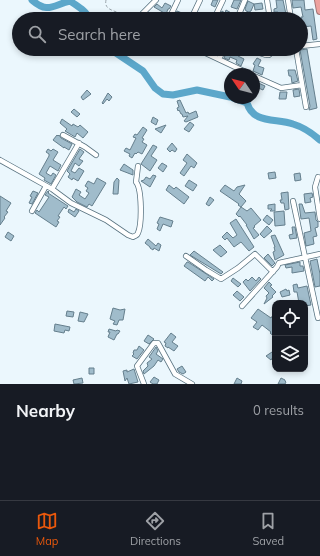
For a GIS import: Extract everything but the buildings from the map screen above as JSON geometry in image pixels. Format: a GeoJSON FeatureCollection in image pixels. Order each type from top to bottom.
{"type":"FeatureCollection","features":[{"type":"Feature","properties":{"kind":"highway"},"geometry":{"type":"LineString","coordinates":[[318,0],[320,11]]}},
{"type":"Feature","properties":{"kind":"street"},"geometry":{"type":"LineString","coordinates":[[144,12],[156,0]]}},
{"type":"Feature","properties":{"kind":"street"},"geometry":{"type":"LineString","coordinates":[[172,12],[178,0]]}},
{"type":"Feature","properties":{"kind":"street"},"geometry":{"type":"LineString","coordinates":[[194,12],[200,0]]}},
{"type":"Feature","properties":{"kind":"street"},"geometry":{"type":"LineString","coordinates":[[217,12],[223,0]]}},
{"type":"Feature","properties":{"kind":"street"},"geometry":{"type":"LineString","coordinates":[[240,12],[246,0]]}},
{"type":"Feature","properties":{"kind":"street"},"geometry":{"type":"LineString","coordinates":[[267,0],[269,12]]}},
{"type":"Feature","properties":{"kind":"street"},"geometry":{"type":"LineString","coordinates":[[288,0],[290,12]]}},
{"type":"Feature","properties":{"kind":"street"},"geometry":{"type":"LineString","coordinates":[[308,45],[320,44]]}},
{"type":"Feature","properties":{"kind":"street"},"geometry":{"type":"LineString","coordinates":[[212,56],[237,68]]}},
{"type":"Feature","properties":{"kind":"street"},"geometry":{"type":"LineString","coordinates":[[219,60],[221,56]]}},
{"type":"Feature","properties":{"kind":"street"},"geometry":{"type":"LineString","coordinates":[[297,56],[306,107]]}},
{"type":"Feature","properties":{"kind":"street"},"geometry":{"type":"LineString","coordinates":[[260,79],[281,88],[302,85]]}},
{"type":"Feature","properties":{"kind":"street"},"geometry":{"type":"LineString","coordinates":[[63,135],[79,143],[96,155]]}},
{"type":"Feature","properties":{"kind":"street"},"geometry":{"type":"LineString","coordinates":[[52,189],[79,143]]}},
{"type":"Feature","properties":{"kind":"street"},"geometry":{"type":"LineString","coordinates":[[0,160],[52,189],[71,203],[106,220],[131,237],[135,237],[138,232],[140,209],[139,185],[136,182],[138,166]]}},
{"type":"Feature","properties":{"kind":"street"},"geometry":{"type":"LineString","coordinates":[[318,177],[315,187],[320,219]]}},
{"type":"Feature","properties":{"kind":"street"},"geometry":{"type":"LineString","coordinates":[[32,211],[46,186]]}},
{"type":"Feature","properties":{"kind":"street"},"geometry":{"type":"LineString","coordinates":[[293,201],[318,318]]}},
{"type":"Feature","properties":{"kind":"street"},"geometry":{"type":"LineString","coordinates":[[186,256],[221,279],[238,268],[255,254],[272,272]]}},
{"type":"Feature","properties":{"kind":"street"},"geometry":{"type":"LineString","coordinates":[[242,306],[279,263],[320,254]]}},
{"type":"Feature","properties":{"kind":"street"},"geometry":{"type":"LineString","coordinates":[[144,384],[138,366],[154,343],[158,343],[176,374],[192,384]]}},
{"type":"Feature","properties":{"kind":"path"},"geometry":{"type":"LineString","coordinates":[[106,0],[106,8],[116,12]]}},
{"type":"Feature","properties":{"kind":"waterway"},"geometry":{"type":"LineString","coordinates":[[32,0],[42,7],[47,8],[70,1],[85,12]]}},
{"type":"Feature","properties":{"kind":"waterway"},"geometry":{"type":"LineString","coordinates":[[120,56],[143,71],[155,88],[163,94],[173,95],[197,90],[224,96]]}},
{"type":"Feature","properties":{"kind":"waterway"},"geometry":{"type":"LineString","coordinates":[[247,104],[250,110],[260,117],[297,125],[307,130],[320,140]]}}]}
